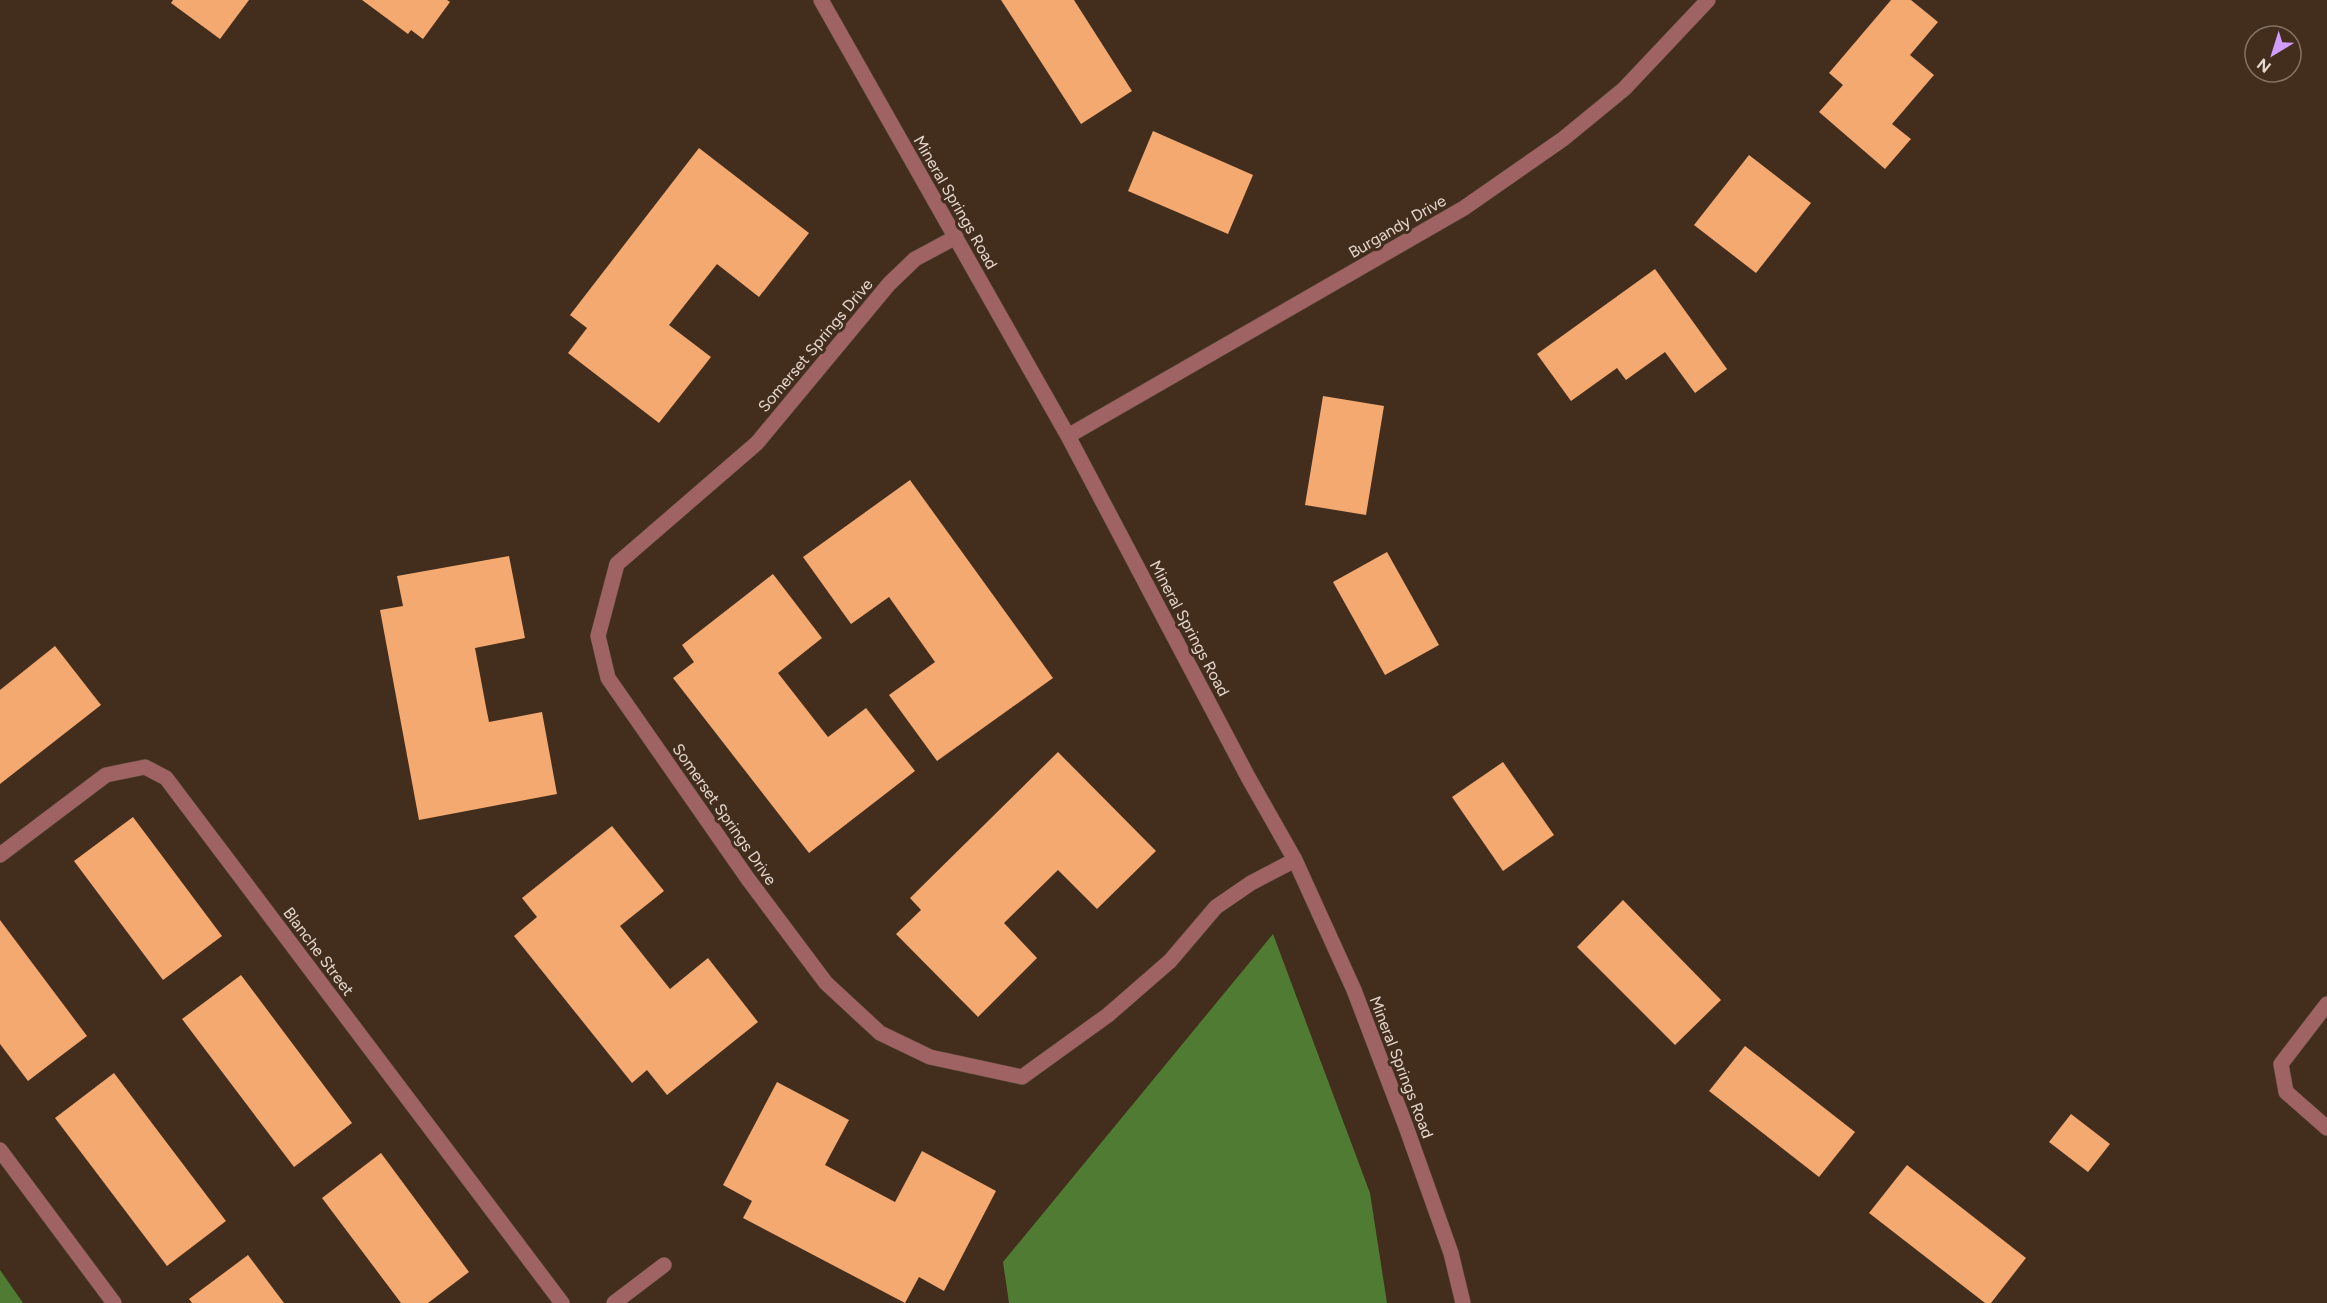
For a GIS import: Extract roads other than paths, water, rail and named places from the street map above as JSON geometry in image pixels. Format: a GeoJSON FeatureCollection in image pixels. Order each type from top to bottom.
{"type":"FeatureCollection","features":[{"type":"Feature","properties":{"kind":"street","name":"Mineral Springs Road"},"geometry":{"type":"LineString","coordinates":[[821,0],[1068,436],[1248,777],[1295,860],[1354,990],[1405,1124],[1451,1252],[1463,1303]]}},
{"type":"Feature","properties":{"kind":"street","name":"Burgandy Drive"},"geometry":{"type":"LineString","coordinates":[[1068,436],[1464,208],[1563,139],[1624,90],[1708,0]]}},
{"type":"Feature","properties":{"kind":"street","name":"Somerset Springs Drive"},"geometry":{"type":"LineString","coordinates":[[956,237],[915,259],[888,284],[757,443],[617,564],[598,636],[608,678],[748,879],[826,983],[880,1033],[930,1057],[1022,1077],[1108,1015],[1170,961],[1216,907],[1251,883],[1295,860]]}},
{"type":"Feature","properties":{"kind":"street","name":"Blanche Street"},"geometry":{"type":"LineString","coordinates":[[0,855],[106,775],[145,766],[166,778],[562,1303]]}},
{"type":"Feature","properties":{"kind":"street"},"geometry":{"type":"LineString","coordinates":[[2327,1004],[2281,1064],[2286,1092],[2327,1128]]}},
{"type":"Feature","properties":{"kind":"street"},"geometry":{"type":"LineString","coordinates":[[0,1150],[114,1303]]}},
{"type":"Feature","properties":{"kind":"street"},"geometry":{"type":"LineString","coordinates":[[614,1303],[664,1265]]}}]}
